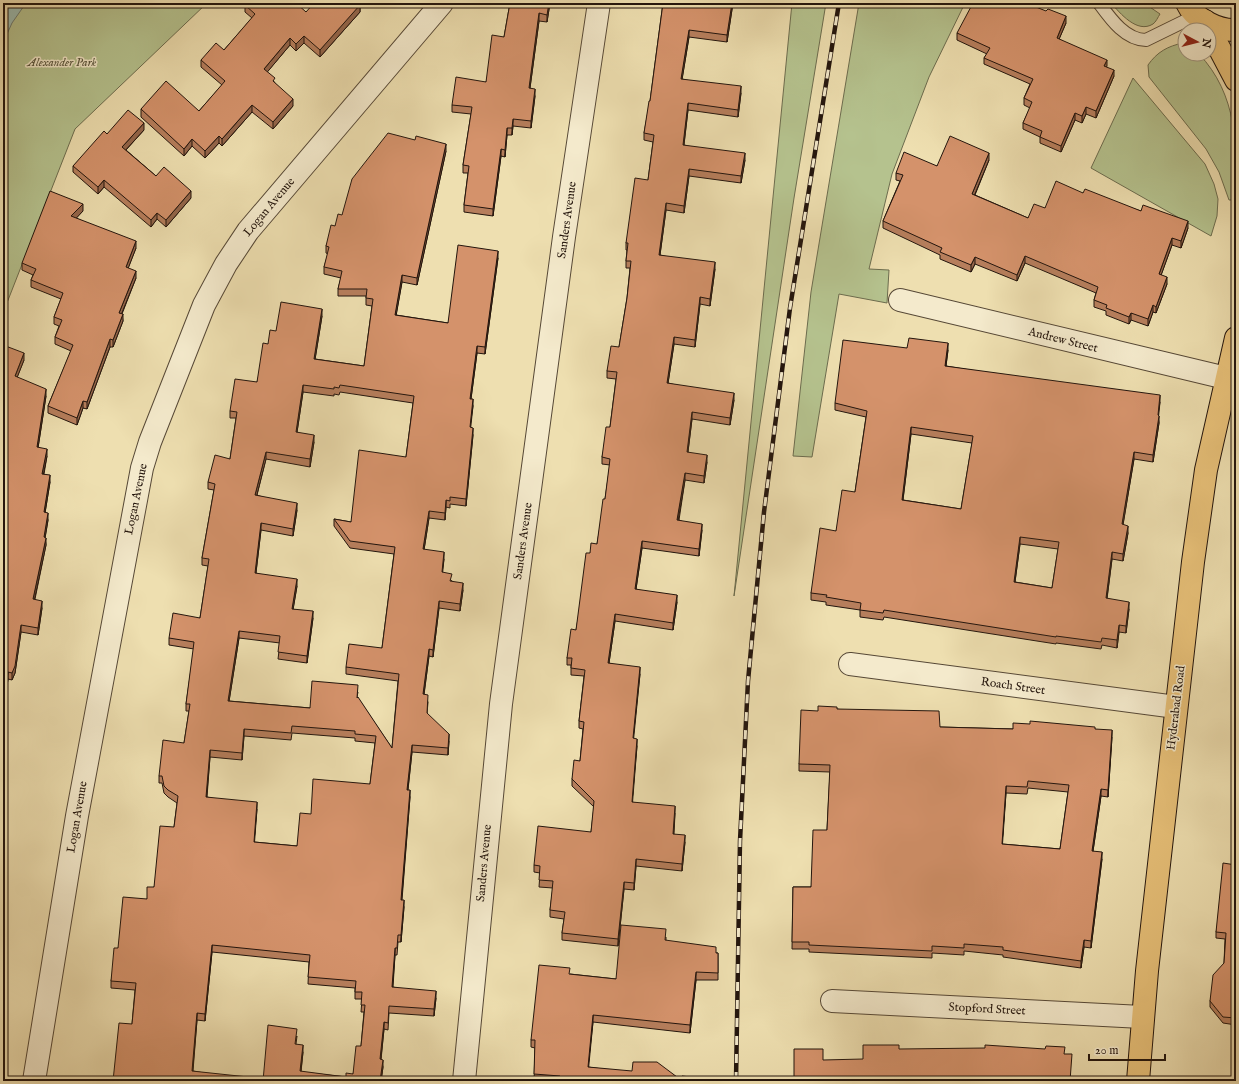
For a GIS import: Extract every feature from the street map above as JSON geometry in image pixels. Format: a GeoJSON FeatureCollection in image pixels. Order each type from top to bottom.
{"type":"FeatureCollection","features":[{"type":"Feature","properties":{"kind":"main road"},"geometry":{"type":"LineString","coordinates":[[1192,10],[1217,27],[1236,30]]}},
{"type":"Feature","properties":{"kind":"main road"},"geometry":{"type":"LineString","coordinates":[[1192,10],[1236,80]]}},
{"type":"Feature","properties":{"kind":"main road","name":"Hyderabad Road"},"geometry":{"type":"LineString","coordinates":[[1138,1081],[1142,1016],[1176,707],[1206,470],[1236,338]]}},
{"type":"Feature","properties":{"kind":"street","name":"Logan Avenue"},"geometry":{"type":"LineString","coordinates":[[34,1081],[78,808],[130,527],[142,468],[150,442],[204,305],[226,264],[248,231],[442,3]]}},
{"type":"Feature","properties":{"kind":"street","name":"Sanders Avenue"},"geometry":{"type":"LineString","coordinates":[[464,1081],[501,704],[564,237],[598,3]]}},
{"type":"Feature","properties":{"kind":"street","name":"Andrew Street"},"geometry":{"type":"LineString","coordinates":[[900,300],[1226,378]]}},
{"type":"Feature","properties":{"kind":"street","name":"Roach Street"},"geometry":{"type":"LineString","coordinates":[[850,664],[1176,707]]}},
{"type":"Feature","properties":{"kind":"street","name":"Stopford Street"},"geometry":{"type":"LineString","coordinates":[[832,1002],[1142,1016]]}},
{"type":"Feature","properties":{"kind":"lane"},"geometry":{"type":"LineString","coordinates":[[1099,3],[1111,19],[1130,36],[1139,40],[1146,40],[1192,10]]}},
{"type":"Feature","properties":{"kind":"green space","name":"Alexander Park"},"geometry":{"type":"Polygon","coordinates":[[[3,3],[207,3],[75,129],[3,313],[3,3]]]}},
{"type":"Feature","properties":{"kind":"green space"},"geometry":{"type":"Polygon","coordinates":[[[792,3],[826,3],[794,198],[734,596],[792,3]]]}},
{"type":"Feature","properties":{"kind":"green space"},"geometry":{"type":"Polygon","coordinates":[[[859,3],[965,3],[929,77],[892,174],[869,269],[889,270],[887,303],[839,294],[812,457],[793,456],[811,292],[859,3]]]}},
{"type":"Feature","properties":{"kind":"green space"},"geometry":{"type":"Polygon","coordinates":[[[1111,3],[1144,3],[1160,14],[1153,24],[1141,26],[1129,21],[1111,3]]]}},
{"type":"Feature","properties":{"kind":"green space"},"geometry":{"type":"Polygon","coordinates":[[[1177,45],[1177,62],[1206,62],[1221,86],[1228,104],[1235,142],[1236,161],[1233,200],[1229,200],[1219,172],[1206,149],[1149,77],[1148,65],[1155,56],[1177,45]]]}},
{"type":"Feature","properties":{"kind":"green space"},"geometry":{"type":"Polygon","coordinates":[[[1133,78],[1205,164],[1214,184],[1218,199],[1217,216],[1211,236],[1091,168],[1133,78]]]}},
{"type":"Feature","properties":{"kind":"water"},"geometry":{"type":"Polygon","coordinates":[[[3,3],[26,3],[12,23],[3,43],[3,3]]]}},
{"type":"Feature","properties":{"kind":"building"},"geometry":{"type":"Polygon","coordinates":[[[247,3],[296,3],[306,12],[314,3],[358,3],[360,5],[320,50],[304,36],[296,44],[290,38],[264,69],[275,78],[273,81],[293,99],[273,122],[252,105],[222,139],[219,136],[205,151],[192,139],[184,149],[141,109],[166,81],[199,111],[225,81],[201,60],[216,43],[224,50],[255,14],[245,5],[247,3]]]}},
{"type":"Feature","properties":{"kind":"building"},"geometry":{"type":"Polygon","coordinates":[[[510,3],[549,3],[547,15],[539,13],[529,88],[535,89],[531,121],[513,119],[512,128],[507,128],[505,150],[501,149],[493,209],[464,205],[469,166],[463,165],[472,107],[452,105],[456,77],[486,82],[492,35],[504,37],[510,3]]]}},
{"type":"Feature","properties":{"kind":"building"},"geometry":{"type":"Polygon","coordinates":[[[663,3],[732,3],[727,35],[689,30],[681,79],[741,86],[738,110],[688,103],[683,145],[745,153],[741,176],[689,169],[684,206],[666,203],[659,255],[715,262],[710,299],[700,297],[695,340],[674,337],[667,383],[734,393],[730,418],[692,412],[687,452],[707,455],[704,476],[685,473],[677,520],[702,524],[699,549],[642,541],[635,589],[677,595],[673,623],[615,614],[608,663],[640,667],[633,738],[637,739],[632,802],[675,806],[673,834],[685,835],[682,864],[636,859],[634,883],[624,882],[618,939],[562,933],[565,912],[550,910],[553,881],[539,880],[540,866],[534,865],[538,826],[591,832],[594,801],[572,779],[574,760],[580,761],[584,722],[579,721],[585,670],[571,668],[572,658],[567,658],[571,629],[576,630],[586,553],[590,553],[591,543],[597,544],[603,499],[605,499],[610,459],[602,457],[606,427],[610,427],[617,372],[607,371],[611,346],[619,347],[627,298],[631,261],[626,261],[628,243],[626,243],[635,178],[648,180],[654,135],[644,133],[650,101],[663,3]]]}},
{"type":"Feature","properties":{"kind":"building"},"geometry":{"type":"Polygon","coordinates":[[[973,3],[1026,3],[1046,11],[1048,9],[1066,16],[1057,38],[1107,60],[1104,66],[1114,70],[1096,111],[1086,107],[1082,116],[1075,113],[1061,146],[1040,137],[1042,131],[1023,123],[1032,102],[1024,98],[1033,79],[984,58],[990,48],[957,33],[973,3]]]}},
{"type":"Feature","properties":{"kind":"building"},"geometry":{"type":"Polygon","coordinates":[[[128,110],[144,123],[122,147],[156,176],[164,167],[191,191],[166,220],[157,213],[151,220],[104,180],[98,187],[73,166],[104,131],[107,134],[128,110]]]}},
{"type":"Feature","properties":{"kind":"building"},"geometry":{"type":"Polygon","coordinates":[[[388,133],[415,140],[416,136],[446,144],[417,278],[402,275],[395,315],[448,323],[458,245],[498,251],[485,347],[477,346],[470,399],[473,399],[470,427],[473,428],[466,499],[450,497],[450,501],[446,500],[445,513],[429,511],[423,549],[444,552],[442,572],[452,574],[450,581],[463,583],[460,604],[439,601],[433,650],[429,649],[423,694],[428,695],[427,713],[449,734],[448,748],[412,745],[407,790],[410,790],[401,900],[404,900],[401,935],[398,935],[397,948],[395,948],[392,987],[436,991],[434,1009],[389,1006],[388,1023],[384,1022],[380,1059],[383,1060],[380,1081],[263,1081],[268,1025],[297,1029],[295,1044],[303,1045],[300,1071],[346,1077],[346,1073],[353,1074],[356,1046],[361,1046],[365,1005],[361,1005],[362,992],[355,992],[356,981],[308,977],[310,955],[212,945],[205,1014],[197,1013],[192,1071],[248,1077],[247,1081],[113,1081],[119,1023],[132,1024],[136,983],[111,981],[114,948],[118,948],[123,897],[147,899],[147,887],[154,887],[160,826],[174,827],[178,796],[164,786],[162,776],[159,776],[163,740],[184,743],[190,704],[186,704],[194,642],[169,638],[173,613],[200,618],[209,559],[202,558],[215,484],[208,482],[215,455],[230,459],[237,412],[230,411],[235,379],[257,382],[263,343],[268,344],[270,330],[276,331],[281,302],[322,309],[314,359],[364,366],[373,299],[366,298],[367,289],[338,289],[342,271],[324,267],[329,247],[326,246],[331,225],[335,226],[338,214],[342,215],[352,179],[388,133]],[[303,385],[296,432],[314,435],[310,459],[266,452],[255,495],[297,503],[293,529],[261,523],[255,573],[297,579],[292,609],[313,611],[307,656],[278,652],[280,636],[239,631],[228,701],[310,708],[312,681],[358,685],[357,698],[358,697],[392,748],[399,674],[346,667],[349,644],[382,648],[395,547],[350,541],[334,519],[351,522],[359,450],[406,457],[414,396],[340,385],[339,388],[334,387],[334,389],[303,385]],[[292,726],[291,733],[244,729],[242,753],[210,750],[206,797],[257,802],[254,842],[297,846],[300,813],[311,814],[313,779],[370,784],[376,736],[355,734],[355,731],[292,726]]]}},
{"type":"Feature","properties":{"kind":"building"},"geometry":{"type":"Polygon","coordinates":[[[950,136],[989,153],[972,194],[1028,218],[1034,204],[1045,208],[1056,181],[1083,193],[1085,189],[1141,211],[1143,205],[1188,221],[1181,241],[1172,238],[1159,274],[1167,277],[1156,307],[1153,305],[1148,319],[1131,313],[1129,317],[1106,308],[1107,305],[1094,300],[1098,287],[1025,256],[1017,275],[975,257],[971,265],[940,252],[942,248],[883,221],[903,175],[896,173],[904,152],[937,166],[950,136]]]}},
{"type":"Feature","properties":{"kind":"building"},"geometry":{"type":"Polygon","coordinates":[[[50,191],[83,204],[71,216],[136,241],[126,267],[136,271],[119,313],[123,314],[113,340],[110,339],[87,402],[83,401],[77,418],[48,406],[73,345],[55,337],[62,320],[54,317],[63,293],[31,280],[36,269],[22,263],[50,191]]]}},
{"type":"Feature","properties":{"kind":"building"},"geometry":{"type":"Polygon","coordinates":[[[909,338],[948,343],[945,366],[1160,395],[1159,416],[1153,455],[1134,452],[1122,524],[1128,526],[1123,554],[1112,552],[1106,598],[1129,602],[1126,626],[1119,625],[1117,640],[1102,638],[1101,642],[1056,637],[884,610],[883,613],[860,610],[861,603],[811,593],[820,528],[836,531],[842,490],[855,492],[867,411],[835,403],[843,340],[907,348],[909,338]],[[911,427],[902,500],[961,509],[973,436],[911,427]],[[1020,537],[1014,582],[1052,588],[1059,542],[1020,537]]]}},
{"type":"Feature","properties":{"kind":"building"},"geometry":{"type":"Polygon","coordinates":[[[3,345],[24,353],[15,376],[46,389],[37,447],[47,449],[42,474],[50,475],[44,512],[48,513],[44,537],[46,538],[33,599],[42,601],[38,628],[21,625],[15,666],[12,673],[8,672],[3,705],[3,614],[6,595],[3,594],[3,457],[6,438],[3,437],[3,345]]]}},
{"type":"Feature","properties":{"kind":"building"},"geometry":{"type":"Polygon","coordinates":[[[818,706],[837,707],[837,709],[939,711],[940,727],[1013,729],[1013,723],[1030,724],[1030,721],[1112,730],[1108,790],[1101,789],[1092,851],[1102,852],[1091,941],[1084,940],[1081,961],[1003,950],[1003,947],[964,944],[964,948],[932,946],[932,951],[809,945],[809,942],[792,942],[793,887],[811,887],[813,830],[827,830],[830,765],[799,764],[801,710],[818,711],[818,706]],[[1028,781],[1027,787],[1006,786],[1002,844],[1060,849],[1069,785],[1028,781]]]}},
{"type":"Feature","properties":{"kind":"building"},"geometry":{"type":"Polygon","coordinates":[[[3,714],[5,714],[3,728],[3,714]]]}},
{"type":"Feature","properties":{"kind":"building"},"geometry":{"type":"Polygon","coordinates":[[[3,746],[5,746],[3,757],[3,746]]]}},
{"type":"Feature","properties":{"kind":"building"},"geometry":{"type":"Polygon","coordinates":[[[1223,863],[1236,865],[1236,1018],[1223,1017],[1210,1001],[1213,975],[1224,963],[1226,933],[1216,932],[1223,863]]]}},
{"type":"Feature","properties":{"kind":"building"},"geometry":{"type":"Polygon","coordinates":[[[621,925],[666,929],[665,940],[716,947],[716,953],[718,953],[718,973],[696,972],[690,1025],[593,1015],[588,1067],[632,1071],[633,1062],[657,1062],[681,1080],[682,1076],[707,1079],[707,1081],[560,1081],[560,1076],[534,1074],[535,1040],[531,1040],[539,965],[570,968],[569,974],[616,979],[621,925]]]}},
{"type":"Feature","properties":{"kind":"building"},"geometry":{"type":"Polygon","coordinates":[[[863,1045],[899,1045],[899,1049],[985,1048],[985,1045],[1045,1049],[1046,1046],[1065,1047],[1064,1054],[1072,1054],[1070,1081],[794,1081],[794,1049],[823,1049],[823,1060],[863,1059],[863,1045]]]}},
{"type":"Feature","properties":{"kind":"railway"},"geometry":{"type":"LineString","coordinates":[[736,1081],[740,841],[748,681],[764,512],[790,308],[839,3]]}}]}
